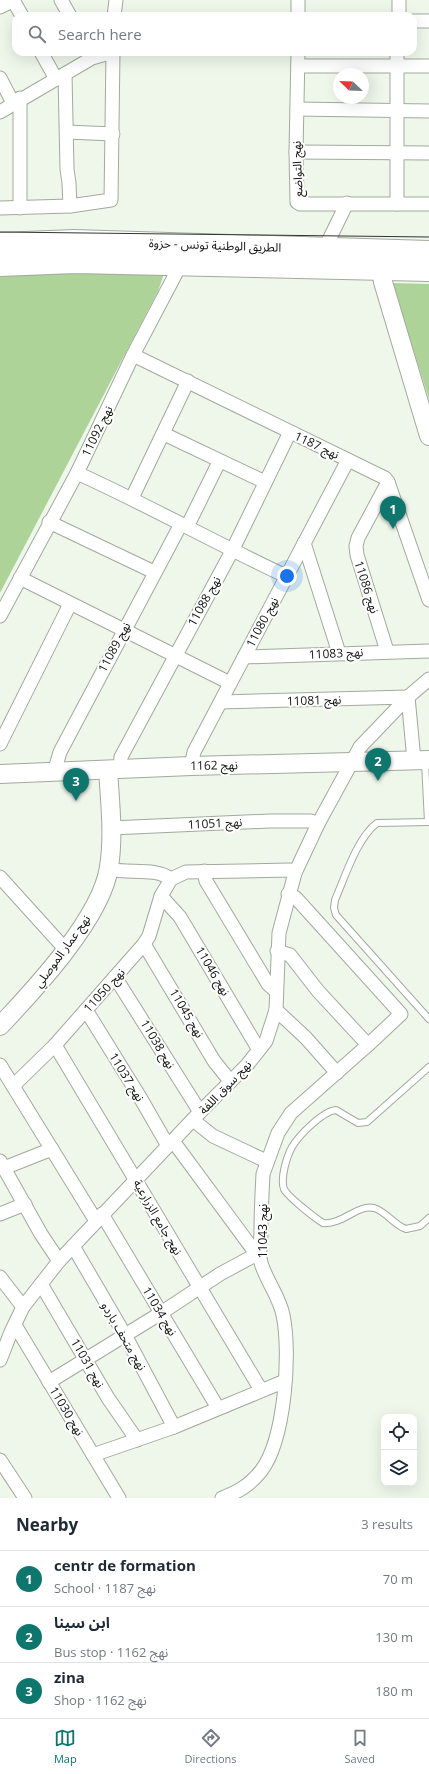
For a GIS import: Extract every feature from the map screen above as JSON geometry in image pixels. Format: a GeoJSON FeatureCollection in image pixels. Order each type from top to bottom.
{"type":"FeatureCollection","features":[{"type":"Feature","properties":{"kind":"highway","name":"الطريق الوطنية تونس - حزوة"},"geometry":{"type":"LineString","coordinates":[[0,244],[74,241],[325,248],[429,270]]}},
{"type":"Feature","properties":{"kind":"highway","name":"الطريق الوطنية تونس - حزوة"},"geometry":{"type":"LineString","coordinates":[[0,265],[75,262],[181,264],[380,260],[429,252]]}},
{"type":"Feature","properties":{"kind":"street"},"geometry":{"type":"LineString","coordinates":[[0,7],[14,0],[20,12]]}},
{"type":"Feature","properties":{"kind":"street"},"geometry":{"type":"LineString","coordinates":[[61,0],[68,12]]}},
{"type":"Feature","properties":{"kind":"street"},"geometry":{"type":"LineString","coordinates":[[298,0],[298,12]]}},
{"type":"Feature","properties":{"kind":"street"},"geometry":{"type":"LineString","coordinates":[[399,0],[399,12]]}},
{"type":"Feature","properties":{"kind":"street"},"geometry":{"type":"LineString","coordinates":[[417,21],[429,21]]}},
{"type":"Feature","properties":{"kind":"street"},"geometry":{"type":"LineString","coordinates":[[44,56],[60,76],[67,132],[67,169],[70,206]]}},
{"type":"Feature","properties":{"kind":"street"},"geometry":{"type":"LineString","coordinates":[[0,112],[17,100],[60,76],[90,56]]}},
{"type":"Feature","properties":{"kind":"street"},"geometry":{"type":"LineString","coordinates":[[0,208],[70,206],[111,200],[113,56]]}},
{"type":"Feature","properties":{"kind":"street","name":"نهج التواضع"},"geometry":{"type":"LineString","coordinates":[[298,56],[296,152],[297,202],[300,204],[429,204]]}},
{"type":"Feature","properties":{"kind":"street"},"geometry":{"type":"LineString","coordinates":[[397,56],[397,204]]}},
{"type":"Feature","properties":{"kind":"street"},"geometry":{"type":"LineString","coordinates":[[298,66],[429,66]]}},
{"type":"Feature","properties":{"kind":"street"},"geometry":{"type":"LineString","coordinates":[[0,78],[17,100],[20,208]]}},
{"type":"Feature","properties":{"kind":"street"},"geometry":{"type":"LineString","coordinates":[[297,109],[429,112]]}},
{"type":"Feature","properties":{"kind":"street"},"geometry":{"type":"LineString","coordinates":[[67,132],[112,134]]}},
{"type":"Feature","properties":{"kind":"street"},"geometry":{"type":"LineString","coordinates":[[296,152],[429,153]]}},
{"type":"Feature","properties":{"kind":"street"},"geometry":{"type":"LineString","coordinates":[[325,248],[347,203]]}},
{"type":"Feature","properties":{"kind":"street","name":"نهج 11092"},"geometry":{"type":"LineString","coordinates":[[0,616],[49,522],[77,473],[133,355],[181,264],[189,244]]}},
{"type":"Feature","properties":{"kind":"street"},"geometry":{"type":"LineString","coordinates":[[380,260],[429,436]]}},
{"type":"Feature","properties":{"kind":"street","name":"نهج 1187"},"geometry":{"type":"LineString","coordinates":[[133,355],[348,460],[388,482]]}},
{"type":"Feature","properties":{"kind":"street"},"geometry":{"type":"LineString","coordinates":[[132,498],[164,434],[188,381]]}},
{"type":"Feature","properties":{"kind":"street","name":"نهج 11088"},"geometry":{"type":"LineString","coordinates":[[114,770],[175,654],[232,551],[290,432]]}},
{"type":"Feature","properties":{"kind":"street"},"geometry":{"type":"LineString","coordinates":[[164,434],[219,462],[265,482]]}},
{"type":"Feature","properties":{"kind":"street","name":"نهج 11080"},"geometry":{"type":"LineString","coordinates":[[191,766],[194,752],[348,460]]}},
{"type":"Feature","properties":{"kind":"street","name":"نهج 11089"},"geometry":{"type":"LineString","coordinates":[[54,773],[60,752],[123,630],[154,572],[184,525],[219,462]]}},
{"type":"Feature","properties":{"kind":"street"},"geometry":{"type":"LineString","coordinates":[[77,473],[132,498],[232,551],[286,576]]}},
{"type":"Feature","properties":{"kind":"street"},"geometry":{"type":"LineString","coordinates":[[388,482],[429,600]]}},
{"type":"Feature","properties":{"kind":"street","name":"نهج 11086"},"geometry":{"type":"LineString","coordinates":[[387,651],[356,555],[356,546],[358,538],[388,482]]}},
{"type":"Feature","properties":{"kind":"street"},"geometry":{"type":"LineString","coordinates":[[49,522],[154,572]]}},
{"type":"Feature","properties":{"kind":"street"},"geometry":{"type":"LineString","coordinates":[[304,543],[339,653]]}},
{"type":"Feature","properties":{"kind":"street"},"geometry":{"type":"LineString","coordinates":[[20,578],[123,630],[175,654],[230,683]]}},
{"type":"Feature","properties":{"kind":"street"},"geometry":{"type":"LineString","coordinates":[[0,744],[70,604]]}},
{"type":"Feature","properties":{"kind":"street","name":"نهج 11083"},"geometry":{"type":"LineString","coordinates":[[244,657],[429,650]]}},
{"type":"Feature","properties":{"kind":"street"},"geometry":{"type":"LineString","coordinates":[[350,763],[360,748],[408,697],[429,679]]}},
{"type":"Feature","properties":{"kind":"street"},"geometry":{"type":"LineString","coordinates":[[408,697],[423,760]]}},
{"type":"Feature","properties":{"kind":"street","name":"نهج 11081"},"geometry":{"type":"LineString","coordinates":[[221,702],[408,697]]}},
{"type":"Feature","properties":{"kind":"street","name":"نهج 1162"},"geometry":{"type":"LineString","coordinates":[[0,774],[54,773],[191,766],[423,760]]}},
{"type":"Feature","properties":{"kind":"street","name":"نهج سوق اللفة"},"geometry":{"type":"LineString","coordinates":[[0,1360],[8,1330],[23,1307],[59,1261],[196,1116],[247,1065],[266,1041],[276,1010],[278,933],[288,894],[295,873],[318,824],[350,763]]}},
{"type":"Feature","properties":{"kind":"street","name":"نهج عمار الموصلي"},"geometry":{"type":"LineString","coordinates":[[0,1026],[32,992],[66,950],[101,893],[109,869],[114,770]]}},
{"type":"Feature","properties":{"kind":"street","name":"نهج 11051"},"geometry":{"type":"LineString","coordinates":[[111,828],[270,821],[311,821],[318,824]]}},
{"type":"Feature","properties":{"kind":"street"},"geometry":{"type":"LineString","coordinates":[[109,869],[119,871],[162,873],[171,879],[186,872],[204,871],[290,870],[295,873]]}},
{"type":"Feature","properties":{"kind":"street"},"geometry":{"type":"LineString","coordinates":[[204,871],[206,882],[268,984],[276,991]]}},
{"type":"Feature","properties":{"kind":"street"},"geometry":{"type":"LineString","coordinates":[[0,877],[66,950]]}},
{"type":"Feature","properties":{"kind":"street","name":"نهج 11050"},"geometry":{"type":"LineString","coordinates":[[13,1086],[55,1045],[144,944],[149,936],[161,896],[171,879]]}},
{"type":"Feature","properties":{"kind":"street","name":"نهج 11043"},"geometry":{"type":"LineString","coordinates":[[222,1498],[247,1486],[262,1470],[272,1451],[279,1430],[285,1381],[285,1326],[283,1312],[259,1256],[263,1174],[266,1161],[278,1133],[291,1113],[368,1046],[401,1014],[296,898],[288,894]]}},
{"type":"Feature","properties":{"kind":"street","name":"نهج 11046"},"geometry":{"type":"LineString","coordinates":[[161,896],[180,917],[259,1050]]}},
{"type":"Feature","properties":{"kind":"street","name":"نهج 11045"},"geometry":{"type":"LineString","coordinates":[[144,944],[214,1061],[230,1081]]}},
{"type":"Feature","properties":{"kind":"street"},"geometry":{"type":"LineString","coordinates":[[277,951],[290,956],[318,991],[368,1046]]}},
{"type":"Feature","properties":{"kind":"street","name":"نهج 11038"},"geometry":{"type":"LineString","coordinates":[[115,977],[196,1116]]}},
{"type":"Feature","properties":{"kind":"street","name":"نهج 11037"},"geometry":{"type":"LineString","coordinates":[[86,1010],[170,1144],[259,1256]]}},
{"type":"Feature","properties":{"kind":"street"},"geometry":{"type":"LineString","coordinates":[[276,1010],[306,1038],[337,1073]]}},
{"type":"Feature","properties":{"kind":"street","name":"نهج جامع الزرارعية"},"geometry":{"type":"LineString","coordinates":[[55,1045],[136,1179],[149,1205],[261,1390]]}},
{"type":"Feature","properties":{"kind":"street","name":"نهج 11034"},"geometry":{"type":"LineString","coordinates":[[0,1065],[52,1149],[161,1313],[218,1408]]}},
{"type":"Feature","properties":{"kind":"street"},"geometry":{"type":"LineString","coordinates":[[196,1116],[214,1136],[266,1161]]}},
{"type":"Feature","properties":{"kind":"street"},"geometry":{"type":"LineString","coordinates":[[52,1149],[2,1164],[41,1234],[59,1261]]}},
{"type":"Feature","properties":{"kind":"street"},"geometry":{"type":"LineString","coordinates":[[0,1214],[25,1204]]}},
{"type":"Feature","properties":{"kind":"street","name":"نهج متحف باردو"},"geometry":{"type":"LineString","coordinates":[[72,1246],[125,1335],[174,1427]]}},
{"type":"Feature","properties":{"kind":"street"},"geometry":{"type":"LineString","coordinates":[[49,1382],[161,1313],[224,1271],[259,1256]]}},
{"type":"Feature","properties":{"kind":"street"},"geometry":{"type":"LineString","coordinates":[[1,1280],[23,1307]]}},
{"type":"Feature","properties":{"kind":"street","name":"نهج 11031"},"geometry":{"type":"LineString","coordinates":[[41,1284],[108,1398],[137,1440]]}},
{"type":"Feature","properties":{"kind":"street","name":"نهج 11030"},"geometry":{"type":"LineString","coordinates":[[8,1330],[49,1382],[119,1498]]}},
{"type":"Feature","properties":{"kind":"street"},"geometry":{"type":"LineString","coordinates":[[93,1455],[174,1427],[285,1381]]}},
{"type":"Feature","properties":{"kind":"street"},"geometry":{"type":"LineString","coordinates":[[0,1460],[25,1498]]}},
{"type":"Feature","properties":{"kind":"lane"},"geometry":{"type":"LineString","coordinates":[[423,760],[428,822],[377,823],[371,827],[362,838],[335,900],[334,908],[336,915],[429,1019]]}},
{"type":"Feature","properties":{"kind":"lane"},"geometry":{"type":"LineString","coordinates":[[429,1067],[367,1122],[358,1123],[336,1110],[324,1114],[292,1147],[283,1184],[288,1195],[323,1223],[329,1224],[339,1221],[367,1208],[374,1208],[382,1212],[406,1229],[420,1226],[429,1218]]}},
{"type":"Feature","properties":{"kind":"green space"},"geometry":{"type":"Polygon","coordinates":[[[165,271],[158,291],[0,593],[0,273],[165,271]]]}},
{"type":"Feature","properties":{"kind":"green space"},"geometry":{"type":"Polygon","coordinates":[[[392,283],[429,284],[429,399],[392,283]]]}},
{"type":"Feature","properties":{"kind":"tram line"},"geometry":{"type":"LineString","coordinates":[[0,232],[429,237]]}},
{"type":"Feature","properties":{"kind":"place","name":"centr de formation"},"geometry":{"type":"Point","coordinates":[393,529]}},
{"type":"Feature","properties":{"kind":"place","name":"ابن سينا"},"geometry":{"type":"Point","coordinates":[378,781]}},
{"type":"Feature","properties":{"kind":"place","name":"zina"},"geometry":{"type":"Point","coordinates":[76,801]}}]}
